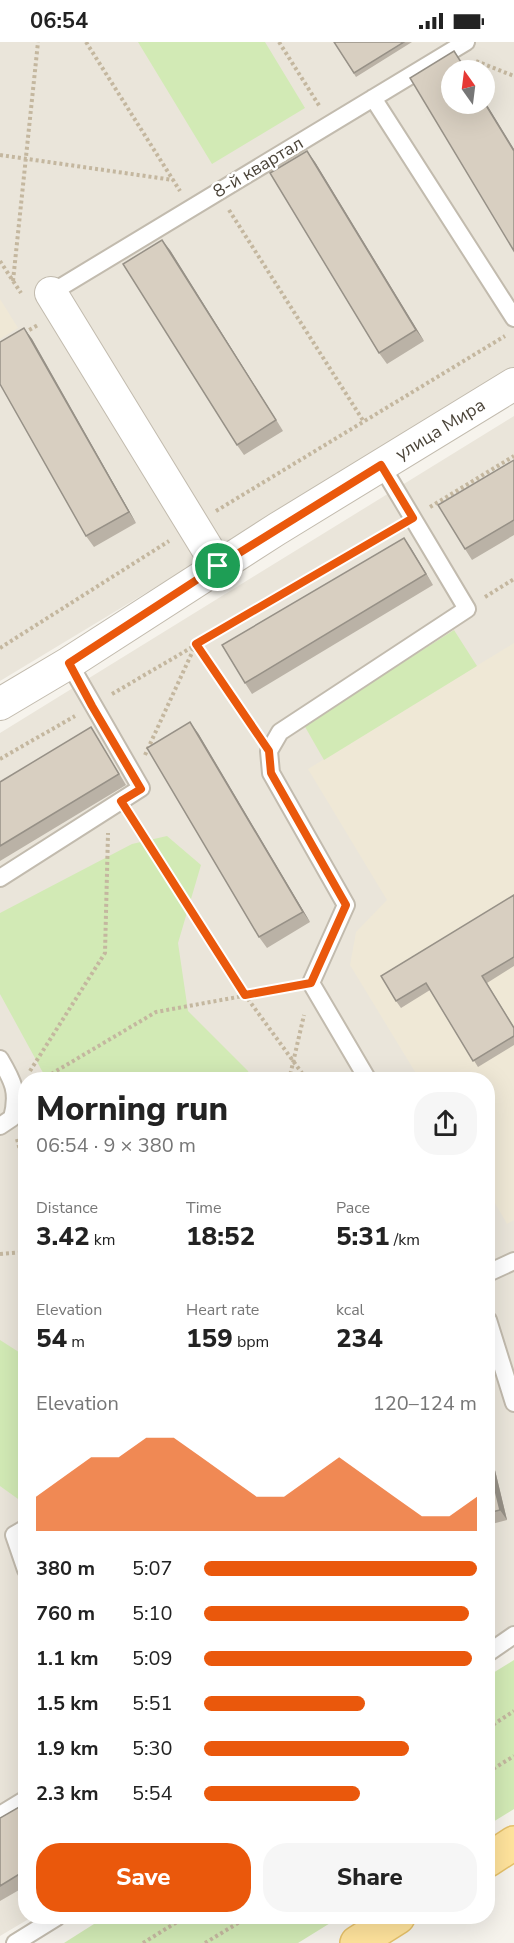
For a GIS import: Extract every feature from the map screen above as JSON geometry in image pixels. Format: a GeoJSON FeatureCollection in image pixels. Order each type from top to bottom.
{"type":"FeatureCollection","features":[{"type":"Feature","properties":{"kind":"main road"},"geometry":{"type":"LineString","coordinates":[[495,1855],[514,1843]]}},
{"type":"Feature","properties":{"kind":"main road"},"geometry":{"type":"LineString","coordinates":[[357,1943],[387,1924]]}},
{"type":"Feature","properties":{"kind":"street"},"geometry":{"type":"LineString","coordinates":[[56,302],[218,566]]}},
{"type":"Feature","properties":{"kind":"street","name":"улица Мира"},"geometry":{"type":"LineString","coordinates":[[0,704],[69,663],[218,566],[514,384]]}},
{"type":"Feature","properties":{"kind":"lane","name":"8-й квартал"},"geometry":{"type":"LineString","coordinates":[[56,302],[191,208],[466,42]]}},
{"type":"Feature","properties":{"kind":"lane"},"geometry":{"type":"LineString","coordinates":[[373,98],[514,318]]}},
{"type":"Feature","properties":{"kind":"lane"},"geometry":{"type":"LineString","coordinates":[[363,1072],[311,983],[346,905],[271,773],[269,751],[280,732],[467,609],[381,465]]}},
{"type":"Feature","properties":{"kind":"lane"},"geometry":{"type":"LineString","coordinates":[[0,878],[141,789],[69,663]]}},
{"type":"Feature","properties":{"kind":"lane"},"geometry":{"type":"LineString","coordinates":[[0,1059],[11,1078],[16,1104],[6,1122]]}},
{"type":"Feature","properties":{"kind":"lane"},"geometry":{"type":"LineString","coordinates":[[495,1270],[514,1261]]}},
{"type":"Feature","properties":{"kind":"lane"},"geometry":{"type":"LineString","coordinates":[[495,1342],[514,1403]]}},
{"type":"Feature","properties":{"kind":"lane"},"geometry":{"type":"LineString","coordinates":[[495,1648],[514,1635]]}},
{"type":"Feature","properties":{"kind":"lane"},"geometry":{"type":"LineString","coordinates":[[0,1815],[18,1804]]}},
{"type":"Feature","properties":{"kind":"lane"},"geometry":{"type":"LineString","coordinates":[[15,1943],[46,1924]]}},
{"type":"Feature","properties":{"kind":"path"},"geometry":{"type":"LineString","coordinates":[[13,281],[38,42]]}},
{"type":"Feature","properties":{"kind":"path"},"geometry":{"type":"LineString","coordinates":[[86,42],[191,208]]}},
{"type":"Feature","properties":{"kind":"path"},"geometry":{"type":"LineString","coordinates":[[279,42],[330,124]]}},
{"type":"Feature","properties":{"kind":"path"},"geometry":{"type":"LineString","coordinates":[[451,51],[514,76]]}},
{"type":"Feature","properties":{"kind":"path"},"geometry":{"type":"LineString","coordinates":[[0,156],[173,180]]}},
{"type":"Feature","properties":{"kind":"path"},"geometry":{"type":"LineString","coordinates":[[218,192],[364,422]]}},
{"type":"Feature","properties":{"kind":"path"},"geometry":{"type":"LineString","coordinates":[[20,335],[56,302]]}},
{"type":"Feature","properties":{"kind":"path"},"geometry":{"type":"LineString","coordinates":[[0,648],[193,526],[514,330]]}},
{"type":"Feature","properties":{"kind":"path"},"geometry":{"type":"LineString","coordinates":[[0,759],[413,518],[514,456]]}},
{"type":"Feature","properties":{"kind":"path"},"geometry":{"type":"LineString","coordinates":[[467,609],[514,579]]}},
{"type":"Feature","properties":{"kind":"path"},"geometry":{"type":"LineString","coordinates":[[196,644],[269,751]]}},
{"type":"Feature","properties":{"kind":"path"},"geometry":{"type":"LineString","coordinates":[[135,778],[196,644]]}},
{"type":"Feature","properties":{"kind":"path"},"geometry":{"type":"LineString","coordinates":[[114,805],[301,1072]]}},
{"type":"Feature","properties":{"kind":"path"},"geometry":{"type":"LineString","coordinates":[[30,1072],[105,953],[114,805]]}},
{"type":"Feature","properties":{"kind":"path"},"geometry":{"type":"LineString","coordinates":[[55,1072],[156,1012],[311,983],[291,1072]]}},
{"type":"Feature","properties":{"kind":"path"},"geometry":{"type":"LineString","coordinates":[[15,1095],[18,1090]]}},
{"type":"Feature","properties":{"kind":"path"},"geometry":{"type":"LineString","coordinates":[[6,1122],[18,1153]]}},
{"type":"Feature","properties":{"kind":"path"},"geometry":{"type":"LineString","coordinates":[[0,1254],[18,1253]]}},
{"type":"Feature","properties":{"kind":"path"},"geometry":{"type":"LineString","coordinates":[[495,1723],[514,1711]]}},
{"type":"Feature","properties":{"kind":"path"},"geometry":{"type":"LineString","coordinates":[[495,1768],[514,1756]]}},
{"type":"Feature","properties":{"kind":"path"},"geometry":{"type":"LineString","coordinates":[[143,1943],[174,1924]]}},
{"type":"Feature","properties":{"kind":"path"},"geometry":{"type":"LineString","coordinates":[[205,1943],[236,1924]]}},
{"type":"Feature","properties":{"kind":"shaded area"},"geometry":{"type":"Polygon","coordinates":[[[0,42],[514,42],[514,371],[0,681],[0,42]]]}},
{"type":"Feature","properties":{"kind":"shaded area"},"geometry":{"type":"Polygon","coordinates":[[[0,299],[18,328],[0,339],[0,299]]]}},
{"type":"Feature","properties":{"kind":"shaded area"},"geometry":{"type":"Polygon","coordinates":[[[514,416],[514,1630],[495,1642],[495,1072],[18,1072],[18,1924],[20,1924],[0,1936],[0,733],[514,416]]]}},
{"type":"Feature","properties":{"kind":"shaded area"},"geometry":{"type":"Polygon","coordinates":[[[514,643],[514,1220],[507,1224],[495,1203],[495,1072],[415,1072],[350,965],[356,932],[387,900],[308,769],[514,643]]]}},
{"type":"Feature","properties":{"kind":"green space"},"geometry":{"type":"Polygon","coordinates":[[[138,42],[265,42],[305,108],[212,164],[138,42]]]}},
{"type":"Feature","properties":{"kind":"green space"},"geometry":{"type":"Polygon","coordinates":[[[454,630],[477,666],[324,760],[304,725],[454,630]]]}},
{"type":"Feature","properties":{"kind":"green space"},"geometry":{"type":"Polygon","coordinates":[[[167,836],[201,865],[178,943],[188,1011],[248,1072],[43,1072],[0,994],[0,913],[132,844],[167,836]]]}},
{"type":"Feature","properties":{"kind":"green space"},"geometry":{"type":"Polygon","coordinates":[[[0,1340],[18,1352],[18,1499],[0,1486],[0,1340]]]}},
{"type":"Feature","properties":{"kind":"green space"},"geometry":{"type":"Polygon","coordinates":[[[514,1660],[514,1809],[495,1821],[495,1672],[514,1660]]]}},
{"type":"Feature","properties":{"kind":"green space"},"geometry":{"type":"Polygon","coordinates":[[[94,1924],[329,1924],[298,1943],[64,1943],[94,1924]]]}},
{"type":"Feature","properties":{"kind":"building"},"geometry":{"type":"Polygon","coordinates":[[[334,42],[404,42],[354,73],[334,42]]]}},
{"type":"Feature","properties":{"kind":"building"},"geometry":{"type":"Polygon","coordinates":[[[454,51],[460,60],[441,60],[441,114],[491,114],[514,151],[514,251],[410,78],[454,51]]]}},
{"type":"Feature","properties":{"kind":"building"},"geometry":{"type":"Polygon","coordinates":[[[307,151],[416,330],[379,353],[270,173],[307,151]]]}},
{"type":"Feature","properties":{"kind":"building"},"geometry":{"type":"Polygon","coordinates":[[[162,240],[276,420],[237,445],[123,264],[162,240]]]}},
{"type":"Feature","properties":{"kind":"building"},"geometry":{"type":"Polygon","coordinates":[[[24,328],[129,512],[86,536],[0,384],[0,342],[24,328]]]}},
{"type":"Feature","properties":{"kind":"building"},"geometry":{"type":"Polygon","coordinates":[[[514,460],[514,520],[465,549],[438,505],[514,460]]]}},
{"type":"Feature","properties":{"kind":"building"},"geometry":{"type":"Polygon","coordinates":[[[404,538],[426,574],[245,683],[222,645],[404,538]]]}},
{"type":"Feature","properties":{"kind":"building"},"geometry":{"type":"Polygon","coordinates":[[[190,722],[303,912],[259,937],[147,748],[190,722]]]}},
{"type":"Feature","properties":{"kind":"building"},"geometry":{"type":"Polygon","coordinates":[[[91,727],[119,774],[0,846],[0,782],[91,727]]]}},
{"type":"Feature","properties":{"kind":"building"},"geometry":{"type":"Polygon","coordinates":[[[514,895],[514,957],[482,976],[514,1028],[514,1036],[473,1061],[426,983],[396,1001],[381,976],[514,895]]]}},
{"type":"Feature","properties":{"kind":"building"},"geometry":{"type":"Polygon","coordinates":[[[495,1490],[500,1510],[495,1511],[495,1490]]]}},
{"type":"Feature","properties":{"kind":"building"},"geometry":{"type":"Polygon","coordinates":[[[18,1808],[18,1875],[0,1886],[0,1818],[18,1808]]]}},
{"type":"Feature","properties":{"kind":"route"},"geometry":{"type":"LineString","coordinates":[[381,465],[413,518],[196,644],[269,751],[271,773],[346,905],[311,983],[245,995],[121,801],[141,789],[69,663],[218,566],[381,465]]}}]}
